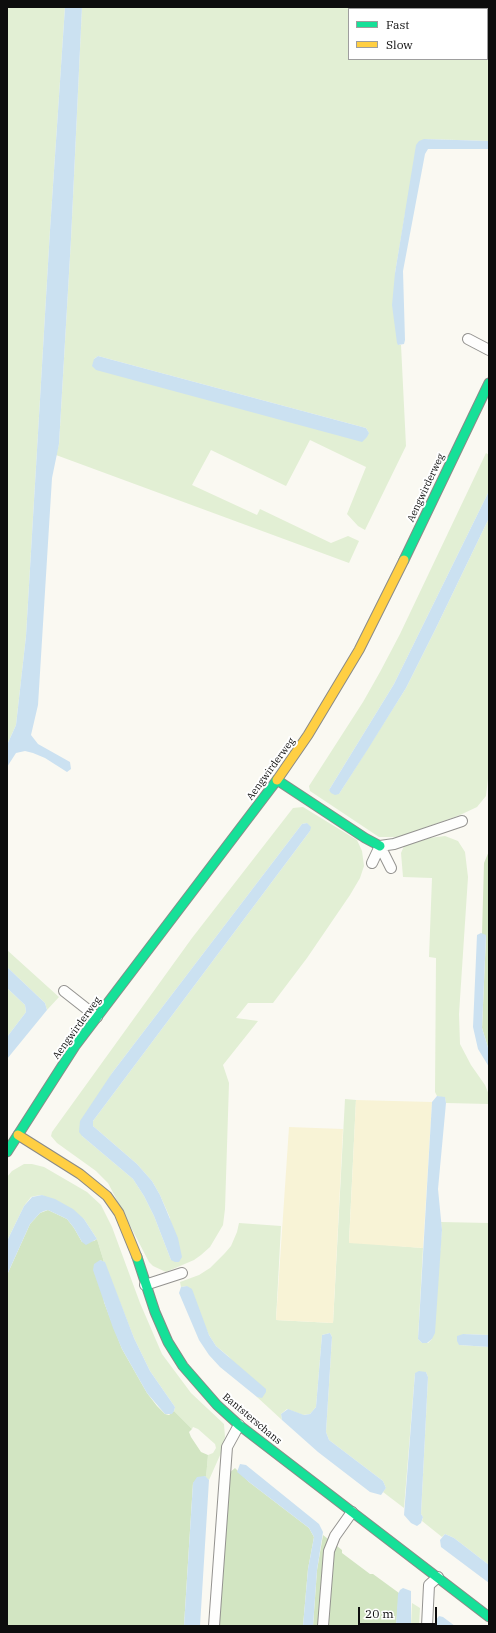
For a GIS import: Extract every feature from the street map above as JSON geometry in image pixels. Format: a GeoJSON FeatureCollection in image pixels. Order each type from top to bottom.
{"type":"FeatureCollection","features":[{"type":"Feature","properties":{"kind":"street","name":"Aengwirderweg"},"geometry":{"type":"LineString","coordinates":[[7,1152],[75,1046],[277,780],[312,728],[359,650],[411,546],[489,383]]}},
{"type":"Feature","properties":{"kind":"street"},"geometry":{"type":"LineString","coordinates":[[277,780],[365,838],[380,846]]}},
{"type":"Feature","properties":{"kind":"street","name":"Bantsterschans"},"geometry":{"type":"LineString","coordinates":[[18,1135],[80,1174],[107,1196],[119,1213],[133,1246],[145,1285],[168,1342],[183,1366],[217,1405],[239,1425],[489,1617]]}},
{"type":"Feature","properties":{"kind":"lane"},"geometry":{"type":"LineString","coordinates":[[468,340],[489,350]]}},
{"type":"Feature","properties":{"kind":"lane"},"geometry":{"type":"LineString","coordinates":[[380,846],[394,844],[462,821]]}},
{"type":"Feature","properties":{"kind":"lane"},"geometry":{"type":"LineString","coordinates":[[447,826],[459,832]]}},
{"type":"Feature","properties":{"kind":"lane"},"geometry":{"type":"LineString","coordinates":[[372,863],[380,846]]}},
{"type":"Feature","properties":{"kind":"lane"},"geometry":{"type":"LineString","coordinates":[[380,846],[391,868]]}},
{"type":"Feature","properties":{"kind":"lane"},"geometry":{"type":"LineString","coordinates":[[64,991],[97,1017]]}},
{"type":"Feature","properties":{"kind":"lane"},"geometry":{"type":"LineString","coordinates":[[145,1285],[182,1273]]}},
{"type":"Feature","properties":{"kind":"lane"},"geometry":{"type":"LineString","coordinates":[[214,1626],[227,1447],[239,1425]]}},
{"type":"Feature","properties":{"kind":"lane"},"geometry":{"type":"LineString","coordinates":[[323,1626],[328,1551],[335,1536],[352,1512]]}},
{"type":"Feature","properties":{"kind":"lane"},"geometry":{"type":"LineString","coordinates":[[427,1626],[429,1585],[438,1577]]}},
{"type":"Feature","properties":{"kind":"green space"},"geometry":{"type":"Polygon","coordinates":[[[7,7],[65,7],[26,636],[16,725],[7,745],[7,7]]]}},
{"type":"Feature","properties":{"kind":"green space"},"geometry":{"type":"Polygon","coordinates":[[[82,7],[489,7],[489,141],[424,139],[405,214],[395,273],[398,345],[401,345],[406,446],[365,530],[358,526],[347,514],[366,467],[310,440],[286,486],[211,450],[192,485],[257,515],[260,509],[331,543],[348,536],[359,541],[349,563],[56,455],[59,444],[71,239],[82,7]],[[98,356],[94,359],[369,433],[366,428],[98,356]]]}},
{"type":"Feature","properties":{"kind":"green space"},"geometry":{"type":"Polygon","coordinates":[[[486,453],[489,455],[489,491],[394,684],[329,790],[339,794],[406,688],[489,518],[489,770],[486,796],[477,807],[460,815],[399,837],[379,837],[310,791],[309,786],[363,702],[380,672],[400,634],[486,453]]]}},
{"type":"Feature","properties":{"kind":"green space"},"geometry":{"type":"Polygon","coordinates":[[[303,807],[357,840],[362,851],[364,866],[360,878],[350,895],[307,958],[273,1003],[248,1003],[236,1018],[258,1021],[223,1065],[229,1083],[225,1209],[223,1225],[210,1247],[201,1255],[194,1260],[166,1272],[153,1266],[149,1262],[108,1183],[96,1171],[57,1143],[51,1136],[52,1132],[192,938],[293,808],[303,807]],[[307,823],[302,824],[112,1073],[82,1136],[133,1179],[154,1216],[171,1260],[170,1218],[160,1195],[152,1181],[137,1164],[93,1126],[93,1121],[310,831],[307,823]]]}},
{"type":"Feature","properties":{"kind":"green space"},"geometry":{"type":"Polygon","coordinates":[[[445,836],[458,841],[465,852],[468,877],[459,1014],[460,1044],[471,1065],[485,1085],[489,1095],[489,1104],[446,1103],[445,1098],[437,1096],[435,1092],[436,958],[429,957],[432,878],[403,877],[401,853],[404,846],[429,838],[445,836]]]}},
{"type":"Feature","properties":{"kind":"green space"},"geometry":{"type":"Polygon","coordinates":[[[489,851],[489,1051],[482,1028],[486,936],[482,934],[484,863],[489,851]]]}},
{"type":"Feature","properties":{"kind":"green space"},"geometry":{"type":"Polygon","coordinates":[[[7,950],[59,997],[47,1010],[45,1003],[7,967],[7,950]]]}},
{"type":"Feature","properties":{"kind":"green space"},"geometry":{"type":"Polygon","coordinates":[[[7,988],[25,1005],[26,1012],[7,1037],[7,988]]]}},
{"type":"Feature","properties":{"kind":"green space"},"geometry":{"type":"Polygon","coordinates":[[[345,1099],[356,1100],[349,1242],[423,1248],[418,1339],[422,1343],[428,1343],[432,1339],[442,1230],[441,1222],[489,1223],[489,1335],[463,1334],[459,1345],[489,1347],[489,1565],[454,1538],[445,1534],[442,1537],[422,1521],[423,1517],[421,1514],[428,1377],[426,1372],[415,1373],[404,1508],[383,1492],[386,1488],[383,1481],[329,1440],[326,1432],[332,1337],[330,1333],[322,1335],[316,1407],[310,1414],[303,1415],[287,1409],[281,1414],[282,1420],[257,1397],[262,1397],[228,1356],[216,1346],[209,1335],[187,1286],[181,1287],[180,1282],[199,1275],[210,1268],[225,1253],[231,1246],[239,1223],[281,1226],[276,1320],[333,1323],[345,1099]]]}},
{"type":"Feature","properties":{"kind":"green space"},"geometry":{"type":"Polygon","coordinates":[[[24,1164],[44,1167],[87,1192],[101,1205],[112,1227],[140,1303],[162,1354],[191,1393],[224,1424],[225,1437],[221,1453],[209,1480],[206,1478],[208,1455],[213,1453],[216,1448],[215,1444],[198,1429],[193,1427],[192,1429],[174,1411],[175,1407],[150,1371],[134,1338],[104,1262],[97,1239],[84,1219],[42,1195],[31,1197],[24,1206],[7,1241],[7,1177],[12,1171],[24,1164]]]}},
{"type":"Feature","properties":{"kind":"green space"},"geometry":{"type":"Polygon","coordinates":[[[48,1210],[67,1219],[82,1242],[94,1241],[97,1239],[104,1262],[100,1260],[104,1302],[122,1349],[147,1393],[157,1406],[165,1414],[169,1415],[174,1411],[192,1429],[189,1432],[201,1452],[208,1455],[206,1478],[205,1476],[193,1483],[184,1626],[7,1626],[7,1275],[30,1224],[40,1213],[48,1210]]]}},
{"type":"Feature","properties":{"kind":"green space"},"geometry":{"type":"Polygon","coordinates":[[[235,1468],[249,1482],[309,1528],[314,1537],[308,1569],[303,1626],[216,1626],[228,1474],[235,1468]]]}},
{"type":"Feature","properties":{"kind":"green space"},"geometry":{"type":"Polygon","coordinates":[[[323,1535],[342,1550],[342,1553],[399,1593],[396,1626],[313,1626],[317,1570],[323,1535]]]}},
{"type":"Feature","properties":{"kind":"green space"},"geometry":{"type":"Polygon","coordinates":[[[412,1603],[420,1608],[419,1626],[411,1626],[412,1603]]]}},
{"type":"Feature","properties":{"kind":"sand"},"geometry":{"type":"Polygon","coordinates":[[[356,1100],[432,1102],[423,1248],[349,1243],[356,1100]]]}},
{"type":"Feature","properties":{"kind":"sand"},"geometry":{"type":"Polygon","coordinates":[[[289,1127],[343,1129],[333,1323],[276,1320],[289,1127]]]}},
{"type":"Feature","properties":{"kind":"water"},"geometry":{"type":"Polygon","coordinates":[[[65,7],[82,7],[71,239],[59,444],[52,478],[38,705],[31,735],[38,744],[70,762],[71,769],[67,772],[45,758],[25,751],[16,753],[7,767],[7,745],[16,725],[26,636],[65,7]]]}},
{"type":"Feature","properties":{"kind":"water"},"geometry":{"type":"Polygon","coordinates":[[[424,139],[489,141],[489,149],[428,149],[425,154],[403,271],[405,340],[404,344],[398,345],[392,305],[395,273],[416,145],[419,141],[424,139]]]}},
{"type":"Feature","properties":{"kind":"water"},"geometry":{"type":"Polygon","coordinates":[[[98,356],[366,428],[369,433],[362,442],[96,370],[92,366],[94,359],[98,356]]]}},
{"type":"Feature","properties":{"kind":"water"},"geometry":{"type":"Polygon","coordinates":[[[489,491],[489,518],[406,688],[339,794],[335,795],[331,793],[329,790],[394,684],[489,491]]]}},
{"type":"Feature","properties":{"kind":"water"},"geometry":{"type":"Polygon","coordinates":[[[307,823],[311,827],[310,831],[93,1121],[93,1126],[137,1164],[152,1181],[160,1195],[178,1238],[182,1257],[179,1262],[175,1262],[171,1260],[154,1216],[133,1179],[82,1136],[79,1132],[80,1121],[112,1073],[302,824],[307,823]]]}},
{"type":"Feature","properties":{"kind":"water"},"geometry":{"type":"Polygon","coordinates":[[[481,933],[486,935],[482,1028],[489,1051],[489,1067],[478,1049],[473,1027],[477,935],[481,933]]]}},
{"type":"Feature","properties":{"kind":"water"},"geometry":{"type":"Polygon","coordinates":[[[7,967],[45,1003],[47,1010],[7,1059],[7,1037],[26,1012],[25,1005],[7,988],[7,967]]]}},
{"type":"Feature","properties":{"kind":"water"},"geometry":{"type":"Polygon","coordinates":[[[437,1096],[445,1097],[446,1103],[438,1189],[442,1230],[435,1333],[432,1339],[427,1343],[422,1343],[418,1339],[432,1102],[437,1096]]]}},
{"type":"Feature","properties":{"kind":"water"},"geometry":{"type":"Polygon","coordinates":[[[42,1195],[55,1199],[73,1209],[84,1219],[97,1239],[86,1245],[82,1242],[67,1219],[48,1210],[44,1211],[40,1213],[30,1224],[7,1275],[7,1241],[24,1206],[32,1197],[42,1195]]]}},
{"type":"Feature","properties":{"kind":"water"},"geometry":{"type":"Polygon","coordinates":[[[100,1260],[105,1262],[134,1338],[150,1371],[175,1407],[172,1414],[165,1414],[147,1393],[122,1349],[113,1328],[93,1270],[94,1264],[100,1260]]]}},
{"type":"Feature","properties":{"kind":"water"},"geometry":{"type":"Polygon","coordinates":[[[187,1286],[192,1289],[209,1335],[216,1346],[266,1389],[266,1392],[262,1398],[257,1397],[220,1367],[209,1355],[199,1340],[179,1293],[181,1287],[187,1286]]]}},
{"type":"Feature","properties":{"kind":"water"},"geometry":{"type":"Polygon","coordinates":[[[330,1333],[332,1337],[326,1432],[329,1440],[383,1481],[386,1488],[381,1495],[370,1492],[318,1452],[282,1420],[281,1414],[288,1409],[304,1415],[310,1414],[316,1407],[322,1335],[330,1333]]]}},
{"type":"Feature","properties":{"kind":"water"},"geometry":{"type":"Polygon","coordinates":[[[463,1334],[489,1335],[489,1347],[459,1345],[457,1336],[463,1334]]]}},
{"type":"Feature","properties":{"kind":"water"},"geometry":{"type":"Polygon","coordinates":[[[419,1371],[426,1372],[428,1377],[421,1514],[423,1517],[421,1523],[417,1526],[411,1523],[404,1515],[415,1373],[419,1371]]]}},
{"type":"Feature","properties":{"kind":"water"},"geometry":{"type":"Polygon","coordinates":[[[240,1464],[246,1465],[319,1524],[323,1532],[317,1570],[313,1626],[303,1626],[308,1569],[314,1537],[309,1528],[237,1472],[240,1464]]]}},
{"type":"Feature","properties":{"kind":"water"},"geometry":{"type":"Polygon","coordinates":[[[205,1476],[209,1480],[200,1626],[184,1626],[193,1483],[197,1477],[205,1476]]]}},
{"type":"Feature","properties":{"kind":"water"},"geometry":{"type":"Polygon","coordinates":[[[445,1534],[454,1538],[489,1565],[489,1583],[441,1547],[440,1540],[445,1534]]]}},
{"type":"Feature","properties":{"kind":"water"},"geometry":{"type":"Polygon","coordinates":[[[403,1588],[411,1591],[411,1626],[396,1626],[398,1594],[403,1588]]]}},
{"type":"Feature","properties":{"kind":"water"},"geometry":{"type":"Polygon","coordinates":[[[439,1616],[443,1617],[455,1626],[435,1626],[435,1621],[439,1616]]]}},
{"type":"Feature","properties":{"kind":"traffic: fast"},"geometry":{"type":"LineString","coordinates":[[404,560],[489,383]]}},
{"type":"Feature","properties":{"kind":"traffic: fast"},"geometry":{"type":"LineString","coordinates":[[277,780],[365,838],[380,846]]}},
{"type":"Feature","properties":{"kind":"traffic: fast"},"geometry":{"type":"LineString","coordinates":[[7,1152],[75,1046],[277,780]]}},
{"type":"Feature","properties":{"kind":"traffic: fast"},"geometry":{"type":"LineString","coordinates":[[137,1257],[155,1312],[168,1342],[183,1366],[217,1405],[239,1425],[489,1617]]}},
{"type":"Feature","properties":{"kind":"traffic: slow"},"geometry":{"type":"LineString","coordinates":[[277,780],[308,735],[359,650],[404,560]]}},
{"type":"Feature","properties":{"kind":"traffic: slow"},"geometry":{"type":"LineString","coordinates":[[18,1135],[80,1174],[107,1196],[119,1213],[137,1257]]}}]}
